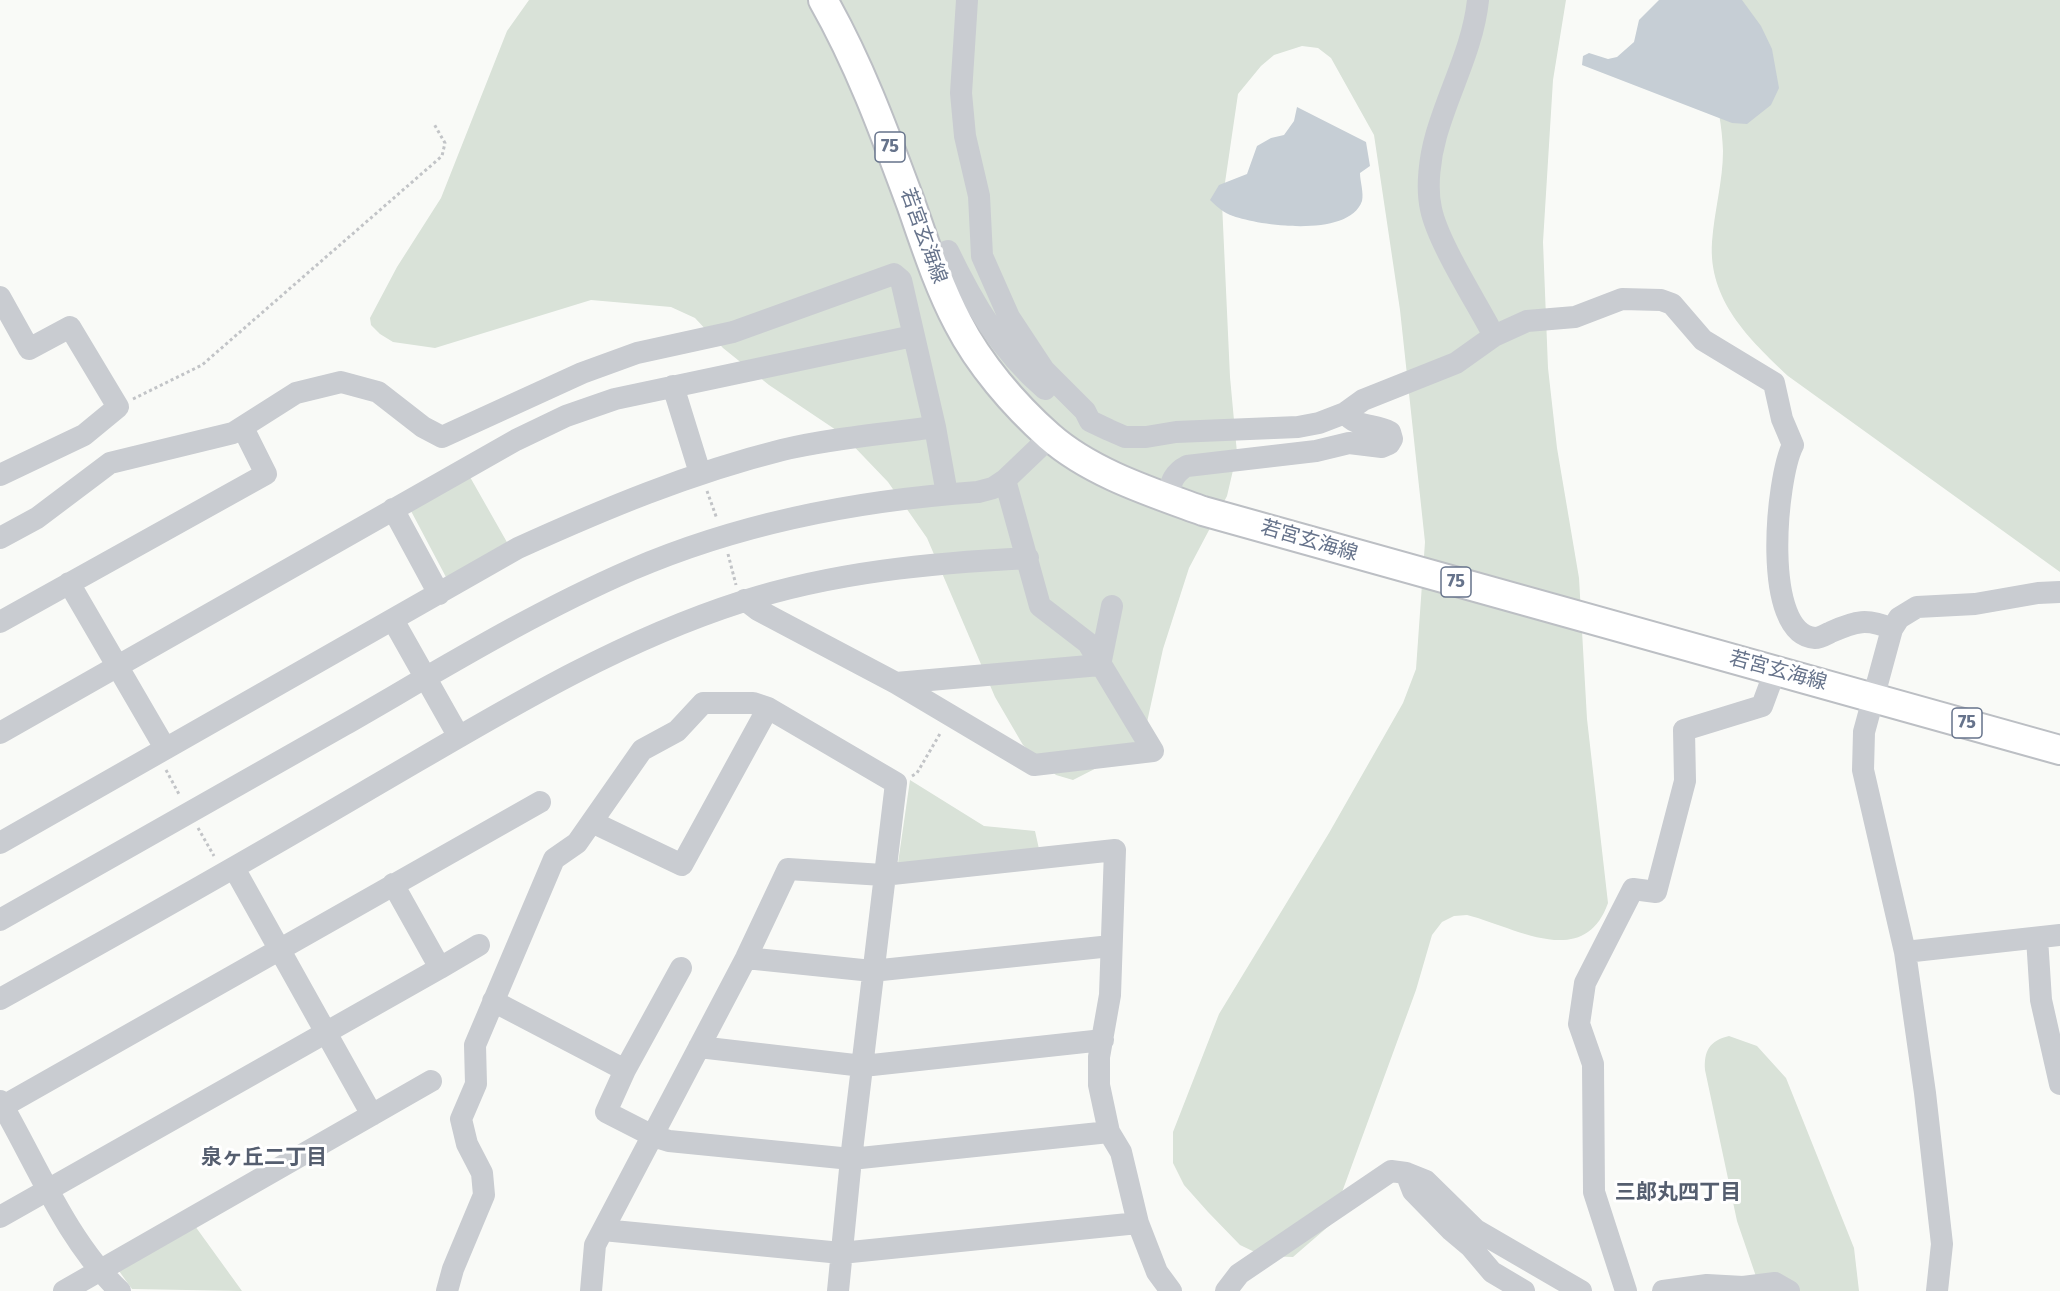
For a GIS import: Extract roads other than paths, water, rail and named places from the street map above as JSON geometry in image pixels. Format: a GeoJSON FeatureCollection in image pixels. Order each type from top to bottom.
{"type":"FeatureCollection","features":[{"type":"Feature","properties":{"kind":"main road","name":"若宮玄海線"},"geometry":{"type":"LineString","coordinates":[[822,0],[846,40],[884,129],[950,307],[972,347],[998,382],[1050,437],[1094,466],[1203,511],[1775,671],[1874,696],[2060,750]]}},
{"type":"Feature","properties":{"kind":"street"},"geometry":{"type":"LineString","coordinates":[[967,0],[961,93],[965,136],[979,196],[982,256],[1009,317],[1023,340],[1044,370],[1085,411],[1090,421]]}},
{"type":"Feature","properties":{"kind":"street"},"geometry":{"type":"LineString","coordinates":[[1478,0],[1476,20],[1464,61],[1436,136],[1430,191],[1431,209],[1438,228],[1494,336]]}},
{"type":"Feature","properties":{"kind":"street"},"geometry":{"type":"LineString","coordinates":[[930,258],[948,251],[967,291],[997,338],[1041,386],[1062,404],[1090,421],[1125,437],[1146,438],[1176,432],[1298,427],[1345,413],[1363,400],[1456,363],[1494,336],[1527,321],[1575,317],[1622,299],[1661,300],[1672,304],[1703,340],[1774,383],[1782,419],[1793,445],[1781,478],[1777,527],[1778,567],[1789,622],[1802,634],[1816,639],[1850,623],[1873,621],[1892,629]]}},
{"type":"Feature","properties":{"kind":"street"},"geometry":{"type":"LineString","coordinates":[[0,538],[37,518],[110,463],[243,428],[296,393],[341,382],[378,392],[423,427],[441,436],[582,373],[637,353],[733,332],[894,274],[901,280],[935,426],[947,494]]}},
{"type":"Feature","properties":{"kind":"street"},"geometry":{"type":"LineString","coordinates":[[0,297],[29,349],[70,327],[118,406],[84,435],[0,475]]}},
{"type":"Feature","properties":{"kind":"street"},"geometry":{"type":"LineString","coordinates":[[0,733],[516,440],[566,416],[615,399],[913,336]]}},
{"type":"Feature","properties":{"kind":"street"},"geometry":{"type":"LineString","coordinates":[[673,386],[700,473]]}},
{"type":"Feature","properties":{"kind":"street"},"geometry":{"type":"LineString","coordinates":[[1167,498],[1172,479],[1178,471],[1187,466],[1316,451],[1349,443],[1382,447],[1389,444],[1392,439],[1390,432],[1363,426],[1352,421],[1345,413]]}},
{"type":"Feature","properties":{"kind":"street"},"geometry":{"type":"LineString","coordinates":[[0,843],[518,548],[590,515],[700,473],[784,450],[935,426]]}},
{"type":"Feature","properties":{"kind":"street"},"geometry":{"type":"LineString","coordinates":[[0,622],[266,474],[243,428]]}},
{"type":"Feature","properties":{"kind":"street"},"geometry":{"type":"LineString","coordinates":[[0,920],[425,679],[604,582],[662,558],[724,537],[790,519],[852,506],[978,492],[993,488],[1005,480],[1050,437]]}},
{"type":"Feature","properties":{"kind":"street"},"geometry":{"type":"LineString","coordinates":[[743,601],[896,683],[1034,765],[1153,751],[1088,644],[1040,606],[1005,480]]}},
{"type":"Feature","properties":{"kind":"street"},"geometry":{"type":"LineString","coordinates":[[393,509],[439,594]]}},
{"type":"Feature","properties":{"kind":"street"},"geometry":{"type":"LineString","coordinates":[[0,999],[234,868],[572,673],[637,641],[743,601],[868,572],[1028,558]]}},
{"type":"Feature","properties":{"kind":"street"},"geometry":{"type":"LineString","coordinates":[[69,583],[165,748]]}},
{"type":"Feature","properties":{"kind":"street"},"geometry":{"type":"LineString","coordinates":[[1937,1291],[1941,1234],[1925,1093],[1905,952],[1863,770],[1864,732],[1892,629],[1899,618],[1917,607],[1975,604],[2038,593],[2060,592]]}},
{"type":"Feature","properties":{"kind":"street"},"geometry":{"type":"LineString","coordinates":[[1100,665],[1112,606]]}},
{"type":"Feature","properties":{"kind":"street"},"geometry":{"type":"LineString","coordinates":[[393,620],[459,737]]}},
{"type":"Feature","properties":{"kind":"street"},"geometry":{"type":"LineString","coordinates":[[896,683],[1100,665]]}},
{"type":"Feature","properties":{"kind":"street"},"geometry":{"type":"LineString","coordinates":[[1626,1291],[1593,1192],[1593,1064],[1579,1024],[1585,983],[1633,889],[1656,892],[1685,781],[1684,730],[1762,706],[1775,671]]}},
{"type":"Feature","properties":{"kind":"street"},"geometry":{"type":"LineString","coordinates":[[447,1291],[453,1269],[484,1195],[482,1173],[467,1144],[461,1119],[476,1084],[475,1045],[554,859],[577,843],[642,750],[677,731],[704,703],[753,703],[768,708],[896,783],[850,1159],[838,1291]]}},
{"type":"Feature","properties":{"kind":"street"},"geometry":{"type":"LineString","coordinates":[[592,822],[682,866],[768,708]]}},
{"type":"Feature","properties":{"kind":"street"},"geometry":{"type":"LineString","coordinates":[[120,1291],[99,1271],[79,1245],[50,1189],[1,1105],[540,802]]}},
{"type":"Feature","properties":{"kind":"street"},"geometry":{"type":"LineString","coordinates":[[591,1291],[596,1245],[746,958],[788,868],[883,875],[1116,850],[1110,995],[1099,1057],[1099,1085],[1109,1132],[1121,1152],[1138,1223],[1156,1272],[1171,1291]]}},
{"type":"Feature","properties":{"kind":"street"},"geometry":{"type":"LineString","coordinates":[[234,868],[277,949],[372,1116]]}},
{"type":"Feature","properties":{"kind":"street"},"geometry":{"type":"LineString","coordinates":[[393,885],[440,968]]}},
{"type":"Feature","properties":{"kind":"street"},"geometry":{"type":"LineString","coordinates":[[1905,952],[2060,935]]}},
{"type":"Feature","properties":{"kind":"street"},"geometry":{"type":"LineString","coordinates":[[2037,938],[2041,1000],[2060,1084]]}},
{"type":"Feature","properties":{"kind":"street"},"geometry":{"type":"LineString","coordinates":[[0,1217],[479,945]]}},
{"type":"Feature","properties":{"kind":"street"},"geometry":{"type":"LineString","coordinates":[[746,958],[872,971],[1111,946]]}},
{"type":"Feature","properties":{"kind":"street"},"geometry":{"type":"LineString","coordinates":[[681,968],[625,1070],[606,1112],[653,1136],[669,1141],[850,1159],[1109,1132]]}},
{"type":"Feature","properties":{"kind":"street"},"geometry":{"type":"LineString","coordinates":[[493,1001],[625,1070]]}},
{"type":"Feature","properties":{"kind":"street"},"geometry":{"type":"LineString","coordinates":[[699,1047],[863,1066],[1103,1040]]}},
{"type":"Feature","properties":{"kind":"street"},"geometry":{"type":"LineString","coordinates":[[64,1291],[431,1081]]}},
{"type":"Feature","properties":{"kind":"street"},"geometry":{"type":"LineString","coordinates":[[1226,1291],[1239,1274],[1390,1170],[1406,1173],[1426,1181],[1476,1230],[1581,1291]]}},
{"type":"Feature","properties":{"kind":"street"},"geometry":{"type":"LineString","coordinates":[[1406,1173],[1413,1191],[1470,1246],[1492,1272],[1524,1291]]}},
{"type":"Feature","properties":{"kind":"street"},"geometry":{"type":"LineString","coordinates":[[603,1230],[842,1253],[1138,1223]]}},
{"type":"Feature","properties":{"kind":"street"},"geometry":{"type":"LineString","coordinates":[[1663,1291],[1707,1285],[1743,1287],[1775,1283],[1789,1291]]}},
{"type":"Feature","properties":{"kind":"district","name":"泉ヶ丘二丁目"},"geometry":{"type":"Point","coordinates":[264,1158]}},
{"type":"Feature","properties":{"kind":"district","name":"三郎丸四丁目"},"geometry":{"type":"Point","coordinates":[1678,1193]}}]}
